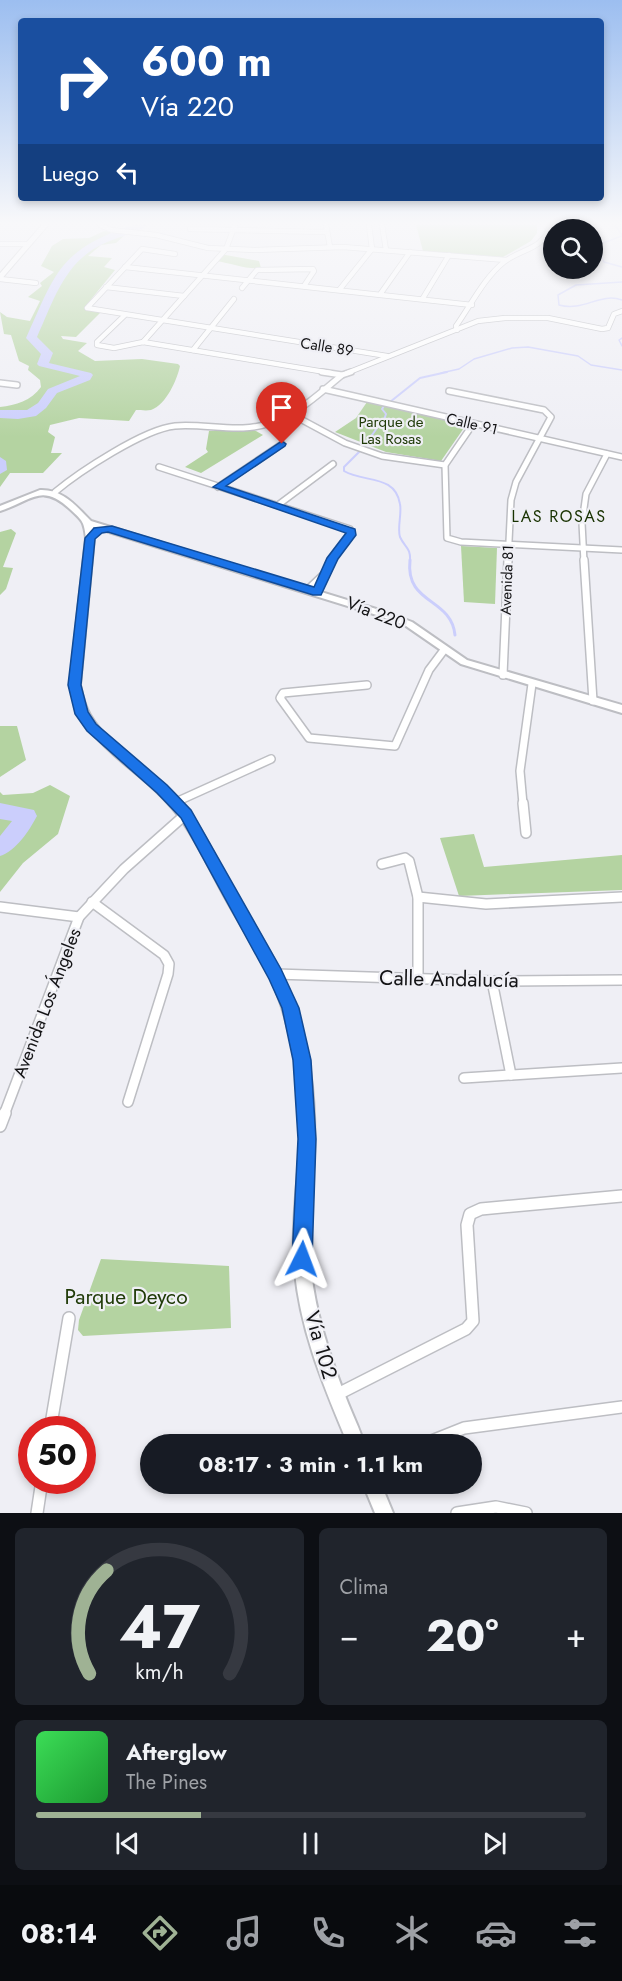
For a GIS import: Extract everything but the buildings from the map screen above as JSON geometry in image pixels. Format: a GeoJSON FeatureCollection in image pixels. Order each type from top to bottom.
{"type":"FeatureCollection","features":[{"type":"Feature","properties":{"kind":"main road"},"geometry":{"type":"LineString","coordinates":[[0,509],[26,497],[44,492],[55,492],[63,496],[88,523]]}},
{"type":"Feature","properties":{"kind":"main road","name":"Vía 220"},"geometry":{"type":"LineString","coordinates":[[88,523],[313,588],[409,624],[464,662],[622,709]]}},
{"type":"Feature","properties":{"kind":"main road","name":"Vía 102"},"geometry":{"type":"LineString","coordinates":[[88,523],[90,538],[75,685],[76,698],[82,714],[91,727],[176,802],[186,814],[276,974],[291,1008],[302,1060],[307,1139],[302,1259],[313,1324],[336,1395],[352,1434]]}},
{"type":"Feature","properties":{"kind":"main road"},"geometry":{"type":"LineString","coordinates":[[90,538],[98,531],[108,528]]}},
{"type":"Feature","properties":{"kind":"main road"},"geometry":{"type":"LineString","coordinates":[[376,1494],[384,1513]]}},
{"type":"Feature","properties":{"kind":"street","name":"Calle 89"},"geometry":{"type":"LineString","coordinates":[[98,296],[87,308],[388,356]]}},
{"type":"Feature","properties":{"kind":"street"},"geometry":{"type":"LineString","coordinates":[[143,342],[184,296]]}},
{"type":"Feature","properties":{"kind":"street"},"geometry":{"type":"LineString","coordinates":[[403,296],[472,305]]}},
{"type":"Feature","properties":{"kind":"street"},"geometry":{"type":"LineString","coordinates":[[456,330],[456,326],[478,296]]}},
{"type":"Feature","properties":{"kind":"street"},"geometry":{"type":"LineString","coordinates":[[193,350],[234,299]]}},
{"type":"Feature","properties":{"kind":"street"},"geometry":{"type":"LineString","coordinates":[[55,492],[141,437],[174,426],[260,426],[293,415],[342,375],[478,321],[505,318],[548,318],[602,329],[608,328],[614,314],[622,311]]}},
{"type":"Feature","properties":{"kind":"street"},"geometry":{"type":"LineString","coordinates":[[125,315],[97,342],[99,346],[113,348],[143,342],[342,375]]}},
{"type":"Feature","properties":{"kind":"street"},"geometry":{"type":"LineString","coordinates":[[0,383],[17,385]]}},
{"type":"Feature","properties":{"kind":"street","name":"Calle 91"},"geometry":{"type":"LineString","coordinates":[[323,389],[622,457]]}},
{"type":"Feature","properties":{"kind":"street","name":"Avenida 81"},"geometry":{"type":"LineString","coordinates":[[449,391],[544,410],[551,417],[516,482],[511,500],[502,675]]}},
{"type":"Feature","properties":{"kind":"street"},"geometry":{"type":"LineString","coordinates":[[293,415],[345,443],[382,456],[445,465]]}},
{"type":"Feature","properties":{"kind":"street"},"geometry":{"type":"LineString","coordinates":[[473,424],[445,465],[447,538],[508,544],[622,550]]}},
{"type":"Feature","properties":{"kind":"street"},"geometry":{"type":"LineString","coordinates":[[218,487],[282,444]]}},
{"type":"Feature","properties":{"kind":"street"},"geometry":{"type":"LineString","coordinates":[[593,701],[582,524],[586,494],[607,453]]}},
{"type":"Feature","properties":{"kind":"street"},"geometry":{"type":"LineString","coordinates":[[278,505],[333,464]]}},
{"type":"Feature","properties":{"kind":"street"},"geometry":{"type":"LineString","coordinates":[[159,467],[351,531],[325,574],[313,588]]}},
{"type":"Feature","properties":{"kind":"street"},"geometry":{"type":"LineString","coordinates":[[313,588],[325,574]]}},
{"type":"Feature","properties":{"kind":"street"},"geometry":{"type":"LineString","coordinates":[[367,685],[283,693],[280,698],[309,738],[395,746],[429,670],[444,650]]}},
{"type":"Feature","properties":{"kind":"street"},"geometry":{"type":"LineString","coordinates":[[526,833],[520,771],[532,684]]}},
{"type":"Feature","properties":{"kind":"street"},"geometry":{"type":"LineString","coordinates":[[176,802],[271,759]]}},
{"type":"Feature","properties":{"kind":"street","name":"Avenida Los Ángeles"},"geometry":{"type":"LineString","coordinates":[[0,1126],[79,917],[141,853],[186,814]]}},
{"type":"Feature","properties":{"kind":"street"},"geometry":{"type":"LineString","coordinates":[[382,864],[408,859],[418,897],[418,980]]}},
{"type":"Feature","properties":{"kind":"street"},"geometry":{"type":"LineString","coordinates":[[418,897],[486,904],[622,897]]}},
{"type":"Feature","properties":{"kind":"street"},"geometry":{"type":"LineString","coordinates":[[92,902],[164,956],[169,964],[168,974],[128,1102]]}},
{"type":"Feature","properties":{"kind":"street"},"geometry":{"type":"LineString","coordinates":[[0,907],[79,917]]}},
{"type":"Feature","properties":{"kind":"street","name":"Calle Andalucía"},"geometry":{"type":"LineString","coordinates":[[276,974],[418,980],[622,980]]}},
{"type":"Feature","properties":{"kind":"street"},"geometry":{"type":"LineString","coordinates":[[492,981],[511,1075]]}},
{"type":"Feature","properties":{"kind":"street"},"geometry":{"type":"LineString","coordinates":[[464,1078],[622,1068]]}},
{"type":"Feature","properties":{"kind":"street"},"geometry":{"type":"LineString","coordinates":[[336,1395],[466,1329],[473,1321],[467,1225],[470,1214],[481,1209],[622,1196]]}},
{"type":"Feature","properties":{"kind":"street"},"geometry":{"type":"LineString","coordinates":[[52,1416],[69,1318]]}},
{"type":"Feature","properties":{"kind":"street"},"geometry":{"type":"LineString","coordinates":[[449,1434],[464,1428],[622,1407]]}},
{"type":"Feature","properties":{"kind":"street"},"geometry":{"type":"LineString","coordinates":[[37,1513],[40,1494]]}},
{"type":"Feature","properties":{"kind":"street"},"geometry":{"type":"LineString","coordinates":[[457,1513],[496,1507],[525,1513]]}},
{"type":"Feature","properties":{"kind":"green space"},"geometry":{"type":"Polygon","coordinates":[[[94,296],[84,308],[101,312],[76,337],[61,336],[63,339],[87,343],[78,351],[95,361],[142,359],[180,366],[170,391],[161,403],[151,410],[136,410],[129,421],[79,418],[50,425],[48,432],[55,437],[51,453],[62,453],[43,473],[10,473],[0,487],[0,407],[23,401],[33,396],[41,387],[40,380],[28,370],[29,366],[19,361],[11,335],[4,334],[0,312],[7,317],[30,321],[40,301],[28,297],[94,296]]]}},
{"type":"Feature","properties":{"kind":"green space","name":"Parque de Las Rosas"},"geometry":{"type":"Polygon","coordinates":[[[367,402],[466,425],[441,461],[386,452],[335,432],[356,418],[367,402]]]}},
{"type":"Feature","properties":{"kind":"green space"},"geometry":{"type":"Polygon","coordinates":[[[209,431],[256,431],[263,435],[201,473],[185,467],[208,452],[206,449],[209,431]]]}},
{"type":"Feature","properties":{"kind":"green space"},"geometry":{"type":"Polygon","coordinates":[[[11,529],[16,533],[3,567],[13,568],[6,589],[0,595],[0,532],[11,529]]]}},
{"type":"Feature","properties":{"kind":"green space"},"geometry":{"type":"Polygon","coordinates":[[[461,546],[497,548],[495,604],[464,602],[461,546]]]}},
{"type":"Feature","properties":{"kind":"green space"},"geometry":{"type":"Polygon","coordinates":[[[0,726],[17,726],[26,760],[0,777],[0,726]]]}},
{"type":"Feature","properties":{"kind":"green space"},"geometry":{"type":"Polygon","coordinates":[[[50,785],[70,796],[58,834],[23,863],[0,892],[0,792],[3,795],[33,793],[50,785]]]}},
{"type":"Feature","properties":{"kind":"green space"},"geometry":{"type":"Polygon","coordinates":[[[474,834],[484,867],[622,855],[622,890],[459,896],[440,838],[474,834]]]}},
{"type":"Feature","properties":{"kind":"green space","name":"Parque Deyco"},"geometry":{"type":"Polygon","coordinates":[[[101,1259],[229,1266],[231,1328],[83,1336],[78,1330],[79,1320],[101,1259]]]}},
{"type":"Feature","properties":{"kind":"waterway"},"geometry":{"type":"LineString","coordinates":[[0,414],[31,413],[42,406],[52,391],[86,378],[87,375],[76,371],[43,364],[47,353],[31,338],[51,296]]}},
{"type":"Feature","properties":{"kind":"waterway"},"geometry":{"type":"LineString","coordinates":[[558,296],[559,305],[568,306],[606,298],[622,300]]}},
{"type":"Feature","properties":{"kind":"waterway"},"geometry":{"type":"LineString","coordinates":[[622,338],[619,340],[622,346]]}},
{"type":"Feature","properties":{"kind":"waterway"},"geometry":{"type":"LineString","coordinates":[[441,373],[459,369],[474,359],[512,348],[528,347],[578,356],[591,365],[622,370]]}},
{"type":"Feature","properties":{"kind":"waterway"},"geometry":{"type":"LineString","coordinates":[[390,402],[420,378],[447,372]]}},
{"type":"Feature","properties":{"kind":"waterway"},"geometry":{"type":"LineString","coordinates":[[364,446],[385,417],[386,414],[382,409],[384,406]]}},
{"type":"Feature","properties":{"kind":"waterway"},"geometry":{"type":"LineString","coordinates":[[360,451],[344,467],[344,471],[385,484],[397,494],[400,504],[399,533],[409,550],[410,575],[414,585],[446,614],[452,623],[455,635]]}},
{"type":"Feature","properties":{"kind":"waterway"},"geometry":{"type":"LineString","coordinates":[[0,461],[0,470]]}},
{"type":"Feature","properties":{"kind":"waterway"},"geometry":{"type":"LineString","coordinates":[[0,811],[27,816],[10,839],[0,848]]}},
{"type":"Feature","properties":{"kind":"district","name":"LAS ROSAS"},"geometry":{"type":"Point","coordinates":[559,516]}},
{"type":"Feature","properties":{"kind":"route"},"geometry":{"type":"LineString","coordinates":[[282,444],[218,487],[295,510],[351,531],[351,535],[333,558],[317,592],[108,528],[95,532],[90,538],[75,685],[76,698],[82,714],[91,727],[162,789],[186,814],[276,974],[291,1008],[302,1060],[307,1139],[302,1259]]}}]}
